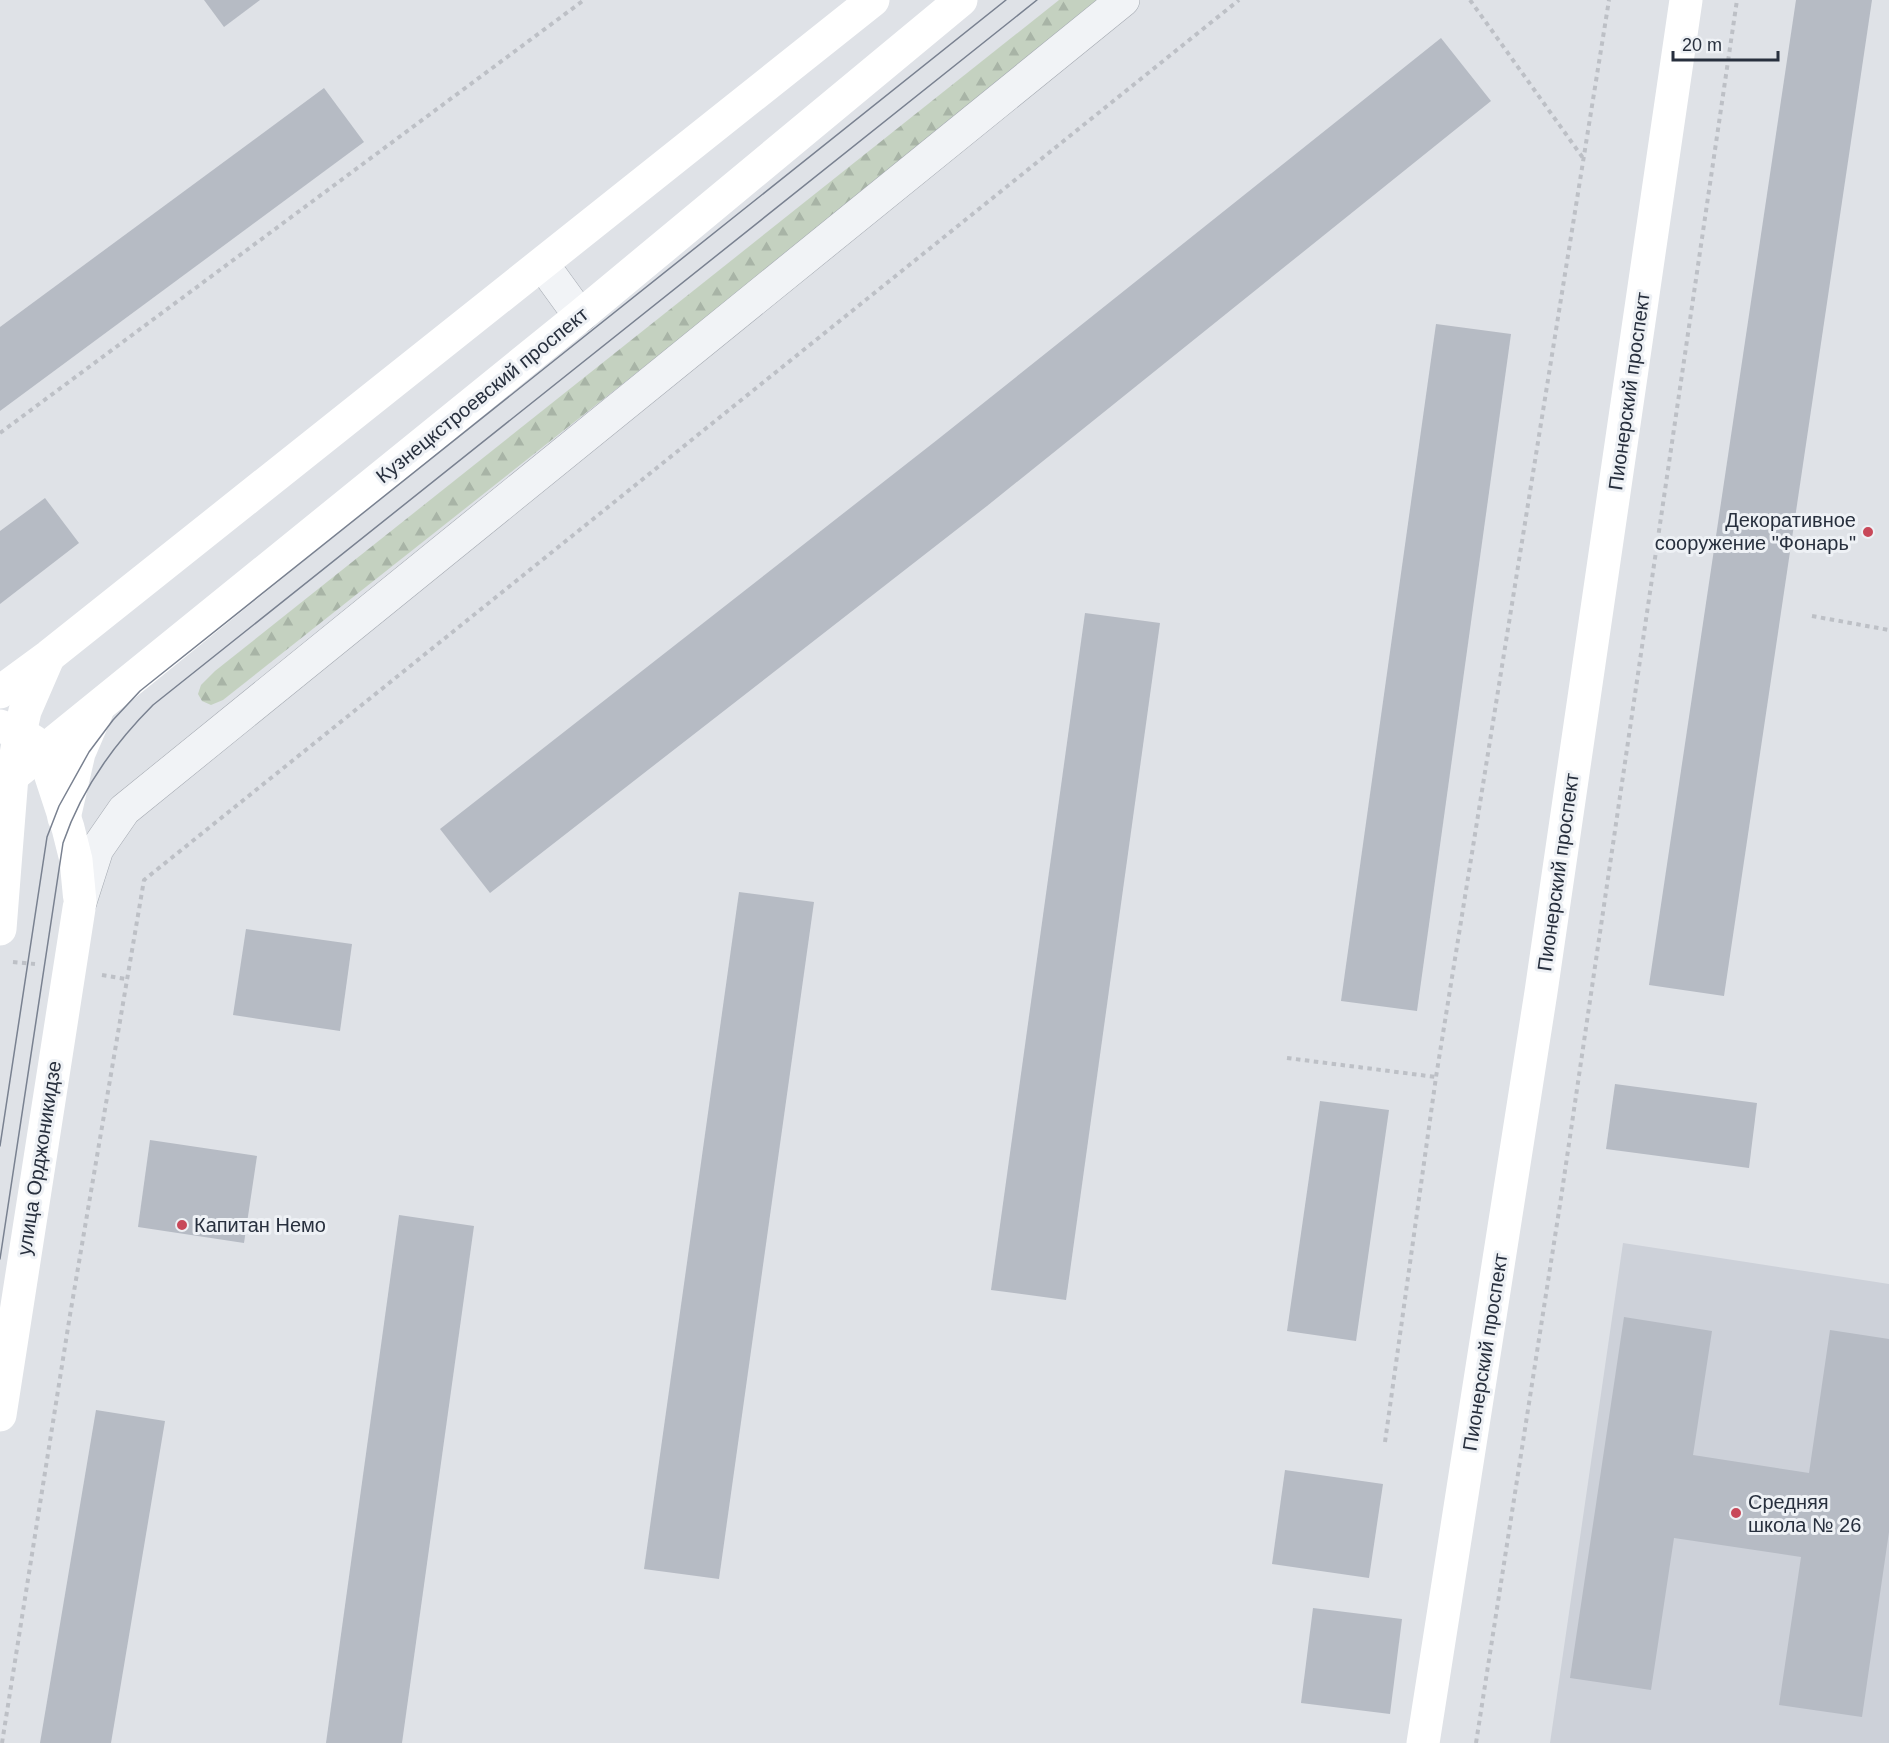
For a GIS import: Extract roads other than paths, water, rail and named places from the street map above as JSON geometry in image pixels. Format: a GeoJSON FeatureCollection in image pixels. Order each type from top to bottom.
{"type":"FeatureCollection","features":[{"type":"Feature","properties":{"kind":"main road"},"geometry":{"type":"LineString","coordinates":[[0,692],[49,656],[543,265],[873,0]]}},
{"type":"Feature","properties":{"kind":"main road","name":"Кузнецкстроевский проспект"},"geometry":{"type":"LineString","coordinates":[[6,781],[21,737],[100,704],[580,316],[961,0]]}},
{"type":"Feature","properties":{"kind":"main road","name":"Пионерский проспект"},"geometry":{"type":"LineString","coordinates":[[1423,1743],[1541,992],[1686,0]]}},
{"type":"Feature","properties":{"kind":"main road"},"geometry":{"type":"LineString","coordinates":[[21,737],[25,711],[49,656]]}},
{"type":"Feature","properties":{"kind":"main road"},"geometry":{"type":"LineString","coordinates":[[64,818],[79,753],[100,704]]}},
{"type":"Feature","properties":{"kind":"main road","name":"улица Орджоникидзе"},"geometry":{"type":"LineString","coordinates":[[0,1415],[80,902],[76,860],[64,818],[21,737]]}},
{"type":"Feature","properties":{"kind":"main road"},"geometry":{"type":"LineString","coordinates":[[0,929],[6,781]]}},
{"type":"Feature","properties":{"kind":"street"},"geometry":{"type":"LineString","coordinates":[[80,902],[97,849],[124,810],[1123,0]]}},
{"type":"Feature","properties":{"kind":"street"},"geometry":{"type":"LineString","coordinates":[[543,265],[580,316]]}},
{"type":"Feature","properties":{"kind":"tram line"},"geometry":{"type":"LineString","coordinates":[[0,1146],[47,837],[59,806],[89,752],[113,720],[140,691],[1006,0]]}},
{"type":"Feature","properties":{"kind":"tram line"},"geometry":{"type":"LineString","coordinates":[[0,1259],[63,843],[70,823],[89,786],[125,736],[153,705],[1037,0]]}},
{"type":"Feature","properties":{"kind":"place","name":"Декоративное сооружение \"Фонарь\""},"geometry":{"type":"Point","coordinates":[1868,532]}},
{"type":"Feature","properties":{"kind":"place","name":"Капитан Немо"},"geometry":{"type":"Point","coordinates":[182,1225]}},
{"type":"Feature","properties":{"kind":"place","name":"Средняя школа № 26"},"geometry":{"type":"Point","coordinates":[1736,1513]}}]}
